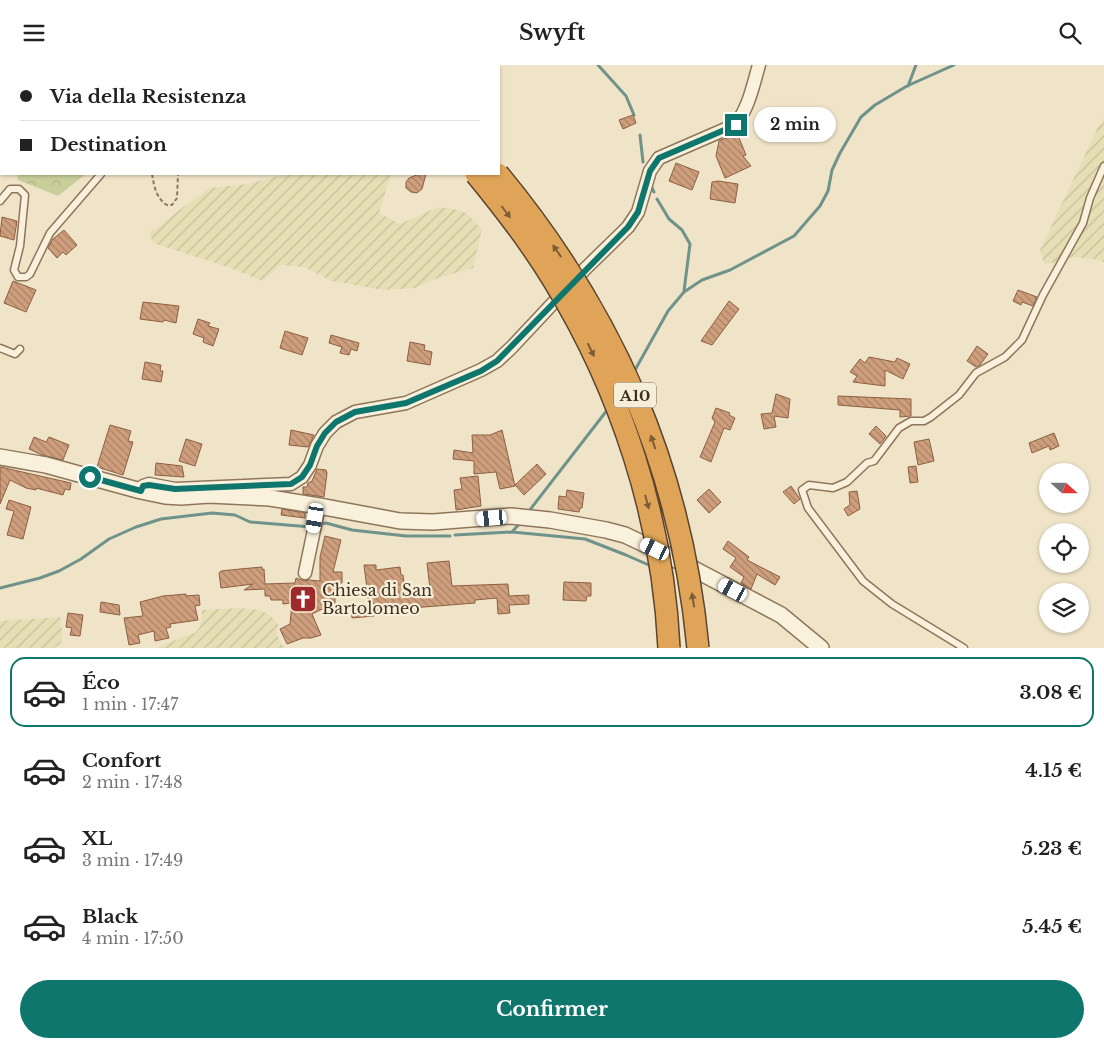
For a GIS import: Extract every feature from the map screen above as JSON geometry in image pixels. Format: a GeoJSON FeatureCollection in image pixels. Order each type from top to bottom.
{"type":"FeatureCollection","features":[{"type":"Feature","properties":{"kind":"highway","name":"A10"},"geometry":{"type":"LineString","coordinates":[[477,175],[524,236],[554,280],[604,375],[638,470],[652,520],[668,616],[669,648]]}},
{"type":"Feature","properties":{"kind":"highway","name":"A10"},"geometry":{"type":"LineString","coordinates":[[499,175],[520,200],[558,252],[589,302],[620,359],[640,407],[664,475],[680,531],[694,605],[698,648]]}},
{"type":"Feature","properties":{"kind":"street"},"geometry":{"type":"LineString","coordinates":[[141,491],[143,486],[149,485],[175,489],[291,484],[302,477],[310,465],[317,446],[325,433],[336,422],[355,412],[406,403],[481,371],[497,361],[628,227],[638,212],[650,171],[659,158],[736,125],[742,117],[751,94],[759,65]]}},
{"type":"Feature","properties":{"kind":"street"},"geometry":{"type":"LineString","coordinates":[[0,457],[46,465],[141,491],[182,497],[209,495],[270,499],[317,512],[400,521],[433,523],[511,516],[606,530],[625,535],[669,556],[781,615],[822,648]]}},
{"type":"Feature","properties":{"kind":"street"},"geometry":{"type":"LineString","coordinates":[[305,573],[317,512]]}},
{"type":"Feature","properties":{"kind":"lane"},"geometry":{"type":"LineString","coordinates":[[964,648],[892,603],[863,581],[808,509],[802,490],[809,485],[833,488],[847,482],[867,463],[874,461],[899,428],[911,421],[924,421],[931,417],[959,395],[976,373],[1005,357],[1022,340],[1039,302],[1083,223],[1090,198],[1104,165]]}},
{"type":"Feature","properties":{"kind":"lane"},"geometry":{"type":"LineString","coordinates":[[0,201],[10,189],[20,189],[24,195],[20,246],[14,270],[18,277],[23,278],[30,273],[50,233],[100,175]]}},
{"type":"Feature","properties":{"kind":"lane"},"geometry":{"type":"LineString","coordinates":[[0,348],[15,354],[20,349]]}},
{"type":"Feature","properties":{"kind":"path"},"geometry":{"type":"LineString","coordinates":[[152,175],[155,189],[162,201],[168,205],[172,205],[177,198],[178,175]]}},
{"type":"Feature","properties":{"kind":"shaded area"},"geometry":{"type":"Polygon","coordinates":[[[1104,118],[1104,262],[1072,257],[1059,262],[1044,264],[1040,250],[1104,118]]]}},
{"type":"Feature","properties":{"kind":"shaded area"},"geometry":{"type":"Polygon","coordinates":[[[284,175],[391,175],[379,213],[400,224],[438,207],[466,213],[482,229],[473,268],[435,279],[415,288],[383,290],[332,281],[304,267],[281,265],[263,281],[225,266],[153,243],[149,232],[156,229],[210,188],[247,184],[284,175]]]}},
{"type":"Feature","properties":{"kind":"shaded area"},"geometry":{"type":"Polygon","coordinates":[[[240,608],[258,610],[273,618],[278,625],[276,633],[284,648],[156,648],[195,633],[200,627],[202,610],[240,608]]]}},
{"type":"Feature","properties":{"kind":"shaded area"},"geometry":{"type":"Polygon","coordinates":[[[60,617],[63,636],[60,644],[54,648],[0,648],[0,621],[60,617]]]}},
{"type":"Feature","properties":{"kind":"green space"},"geometry":{"type":"Polygon","coordinates":[[[17,175],[85,175],[58,196],[18,180],[17,175]]]}},
{"type":"Feature","properties":{"kind":"building"},"geometry":{"type":"Polygon","coordinates":[[[633,115],[636,123],[623,129],[619,120],[633,115]]]}},
{"type":"Feature","properties":{"kind":"building"},"geometry":{"type":"Polygon","coordinates":[[[737,133],[746,155],[743,156],[751,166],[725,178],[716,156],[719,141],[737,133]]]}},
{"type":"Feature","properties":{"kind":"building"},"geometry":{"type":"Polygon","coordinates":[[[676,163],[699,172],[692,190],[669,181],[676,163]]]}},
{"type":"Feature","properties":{"kind":"building"},"geometry":{"type":"Polygon","coordinates":[[[416,175],[426,175],[422,189],[417,193],[411,192],[406,188],[406,182],[409,178],[416,175]]]}},
{"type":"Feature","properties":{"kind":"building"},"geometry":{"type":"Polygon","coordinates":[[[712,182],[738,184],[735,203],[710,199],[712,182]]]}},
{"type":"Feature","properties":{"kind":"building"},"geometry":{"type":"Polygon","coordinates":[[[2,217],[17,221],[14,240],[0,236],[2,217]]]}},
{"type":"Feature","properties":{"kind":"building"},"geometry":{"type":"Polygon","coordinates":[[[64,230],[77,245],[66,255],[63,252],[57,258],[48,248],[53,239],[64,230]]]}},
{"type":"Feature","properties":{"kind":"building"},"geometry":{"type":"Polygon","coordinates":[[[13,281],[36,290],[26,312],[4,303],[13,281]]]}},
{"type":"Feature","properties":{"kind":"building"},"geometry":{"type":"Polygon","coordinates":[[[1018,290],[1037,297],[1033,306],[1022,302],[1021,305],[1013,301],[1018,290]]]}},
{"type":"Feature","properties":{"kind":"building"},"geometry":{"type":"Polygon","coordinates":[[[729,301],[739,309],[712,345],[701,341],[729,301]]]}},
{"type":"Feature","properties":{"kind":"building"},"geometry":{"type":"Polygon","coordinates":[[[143,302],[179,306],[176,323],[164,320],[163,322],[140,319],[143,302]]]}},
{"type":"Feature","properties":{"kind":"building"},"geometry":{"type":"Polygon","coordinates":[[[198,319],[210,323],[208,326],[219,329],[213,346],[203,342],[204,338],[193,334],[198,319]]]}},
{"type":"Feature","properties":{"kind":"building"},"geometry":{"type":"Polygon","coordinates":[[[285,331],[308,338],[302,355],[280,348],[285,331]]]}},
{"type":"Feature","properties":{"kind":"building"},"geometry":{"type":"Polygon","coordinates":[[[331,335],[359,343],[357,351],[351,349],[349,355],[340,353],[342,347],[329,343],[331,335]]]}},
{"type":"Feature","properties":{"kind":"building"},"geometry":{"type":"Polygon","coordinates":[[[410,342],[425,345],[424,350],[432,352],[430,365],[407,361],[410,342]]]}},
{"type":"Feature","properties":{"kind":"building"},"geometry":{"type":"Polygon","coordinates":[[[977,346],[988,354],[980,365],[976,367],[967,361],[977,346]]]}},
{"type":"Feature","properties":{"kind":"building"},"geometry":{"type":"Polygon","coordinates":[[[869,357],[895,362],[897,358],[910,364],[903,379],[885,370],[885,386],[853,382],[857,376],[850,372],[860,359],[865,363],[869,357]]]}},
{"type":"Feature","properties":{"kind":"building"},"geometry":{"type":"Polygon","coordinates":[[[145,362],[161,365],[160,371],[163,371],[161,382],[142,379],[145,362]]]}},
{"type":"Feature","properties":{"kind":"building"},"geometry":{"type":"Polygon","coordinates":[[[776,394],[790,399],[788,418],[774,416],[776,427],[764,429],[761,414],[772,413],[776,394]]]}},
{"type":"Feature","properties":{"kind":"building"},"geometry":{"type":"Polygon","coordinates":[[[838,396],[911,399],[911,416],[900,417],[900,410],[838,405],[838,396]]]}},
{"type":"Feature","properties":{"kind":"building"},"geometry":{"type":"Polygon","coordinates":[[[716,408],[730,413],[729,415],[735,418],[730,430],[724,428],[711,462],[700,457],[715,422],[712,418],[716,408]]]}},
{"type":"Feature","properties":{"kind":"building"},"geometry":{"type":"Polygon","coordinates":[[[110,425],[131,431],[128,441],[133,442],[123,475],[97,467],[110,425]]]}},
{"type":"Feature","properties":{"kind":"building"},"geometry":{"type":"Polygon","coordinates":[[[876,426],[886,436],[880,444],[869,434],[876,426]]]}},
{"type":"Feature","properties":{"kind":"building"},"geometry":{"type":"Polygon","coordinates":[[[291,430],[314,435],[308,447],[289,445],[291,430]]]}},
{"type":"Feature","properties":{"kind":"building"},"geometry":{"type":"Polygon","coordinates":[[[502,430],[515,486],[500,489],[496,472],[474,474],[474,461],[453,459],[454,450],[473,453],[472,435],[490,435],[502,430]]]}},
{"type":"Feature","properties":{"kind":"building"},"geometry":{"type":"Polygon","coordinates":[[[1054,433],[1059,446],[1050,450],[1049,446],[1032,453],[1029,443],[1054,433]]]}},
{"type":"Feature","properties":{"kind":"building"},"geometry":{"type":"Polygon","coordinates":[[[34,437],[46,442],[49,437],[69,445],[63,460],[42,455],[29,449],[34,437]]]}},
{"type":"Feature","properties":{"kind":"building"},"geometry":{"type":"Polygon","coordinates":[[[186,439],[202,444],[195,466],[179,461],[186,439]]]}},
{"type":"Feature","properties":{"kind":"building"},"geometry":{"type":"Polygon","coordinates":[[[929,439],[934,461],[918,465],[914,442],[929,439]]]}},
{"type":"Feature","properties":{"kind":"building"},"geometry":{"type":"Polygon","coordinates":[[[156,463],[182,466],[184,477],[155,475],[156,463]]]}},
{"type":"Feature","properties":{"kind":"building"},"geometry":{"type":"Polygon","coordinates":[[[537,464],[546,474],[524,495],[515,485],[537,464]]]}},
{"type":"Feature","properties":{"kind":"building"},"geometry":{"type":"Polygon","coordinates":[[[916,466],[918,482],[910,483],[908,467],[916,466]]]}},
{"type":"Feature","properties":{"kind":"building"},"geometry":{"type":"Polygon","coordinates":[[[0,467],[71,483],[70,490],[65,489],[63,495],[36,488],[36,490],[26,488],[10,480],[0,504],[0,467]]]}},
{"type":"Feature","properties":{"kind":"building"},"geometry":{"type":"Polygon","coordinates":[[[317,469],[326,470],[327,473],[324,497],[303,494],[303,487],[307,487],[308,483],[312,481],[317,469]]]}},
{"type":"Feature","properties":{"kind":"building"},"geometry":{"type":"Polygon","coordinates":[[[478,476],[481,506],[456,510],[454,490],[462,489],[460,478],[478,476]]]}},
{"type":"Feature","properties":{"kind":"building"},"geometry":{"type":"Polygon","coordinates":[[[791,486],[800,499],[794,504],[783,492],[791,486]]]}},
{"type":"Feature","properties":{"kind":"building"},"geometry":{"type":"Polygon","coordinates":[[[709,489],[721,502],[709,513],[697,500],[709,489]]]}},
{"type":"Feature","properties":{"kind":"building"},"geometry":{"type":"Polygon","coordinates":[[[567,490],[584,493],[582,508],[580,508],[579,512],[558,509],[559,496],[566,497],[567,490]]]}},
{"type":"Feature","properties":{"kind":"building"},"geometry":{"type":"Polygon","coordinates":[[[857,491],[860,509],[848,516],[844,509],[850,505],[849,492],[857,491]]]}},
{"type":"Feature","properties":{"kind":"building"},"geometry":{"type":"Polygon","coordinates":[[[9,500],[31,507],[23,539],[7,535],[14,511],[6,509],[9,500]]]}},
{"type":"Feature","properties":{"kind":"building"},"geometry":{"type":"Polygon","coordinates":[[[282,509],[305,513],[305,518],[281,515],[282,509]]]}},
{"type":"Feature","properties":{"kind":"building"},"geometry":{"type":"Polygon","coordinates":[[[325,536],[341,540],[333,572],[342,572],[342,583],[335,583],[335,603],[312,614],[321,635],[303,638],[287,644],[280,629],[290,624],[292,603],[283,604],[283,600],[271,600],[270,596],[265,596],[265,589],[244,590],[253,584],[221,588],[219,573],[221,571],[262,567],[262,570],[264,569],[265,584],[295,583],[296,578],[304,581],[320,581],[320,557],[325,536]]]}},
{"type":"Feature","properties":{"kind":"building"},"geometry":{"type":"Polygon","coordinates":[[[728,541],[749,557],[747,560],[780,577],[775,585],[757,574],[751,589],[741,583],[744,577],[730,567],[736,558],[723,549],[728,541]]]}},
{"type":"Feature","properties":{"kind":"building"},"geometry":{"type":"Polygon","coordinates":[[[449,561],[452,586],[508,584],[509,596],[529,595],[529,604],[509,605],[510,613],[498,614],[497,598],[475,600],[475,603],[373,611],[374,616],[352,618],[351,609],[357,608],[357,606],[369,605],[364,565],[376,565],[376,570],[400,567],[405,591],[430,589],[427,563],[449,561]]]}},
{"type":"Feature","properties":{"kind":"building"},"geometry":{"type":"Polygon","coordinates":[[[564,582],[591,583],[591,596],[587,596],[586,601],[563,600],[564,582]]]}},
{"type":"Feature","properties":{"kind":"building"},"geometry":{"type":"Polygon","coordinates":[[[186,594],[186,596],[199,595],[200,605],[195,606],[198,620],[170,624],[171,627],[166,628],[169,638],[155,641],[154,631],[138,635],[140,643],[129,645],[124,618],[143,616],[140,602],[163,596],[186,594]]]}},
{"type":"Feature","properties":{"kind":"building"},"geometry":{"type":"Polygon","coordinates":[[[101,602],[119,605],[120,615],[100,612],[101,602]]]}},
{"type":"Feature","properties":{"kind":"building"},"geometry":{"type":"Polygon","coordinates":[[[68,613],[83,615],[80,636],[70,635],[72,628],[66,627],[68,613]]]}},
{"type":"Feature","properties":{"kind":"waterway"},"geometry":{"type":"LineString","coordinates":[[598,65],[626,96],[634,115]]}},
{"type":"Feature","properties":{"kind":"waterway"},"geometry":{"type":"LineString","coordinates":[[908,86],[916,65]]}},
{"type":"Feature","properties":{"kind":"waterway"},"geometry":{"type":"LineString","coordinates":[[635,370],[668,311],[684,292],[702,280],[730,270],[794,236],[820,206],[828,191],[832,170],[861,117],[875,105],[907,86],[954,65]]}},
{"type":"Feature","properties":{"kind":"waterway"},"geometry":{"type":"LineString","coordinates":[[640,135],[643,162]]}},
{"type":"Feature","properties":{"kind":"waterway"},"geometry":{"type":"LineString","coordinates":[[650,184],[654,192]]}},
{"type":"Feature","properties":{"kind":"waterway"},"geometry":{"type":"LineString","coordinates":[[657,199],[669,219],[682,230],[690,244],[684,291]]}},
{"type":"Feature","properties":{"kind":"waterway"},"geometry":{"type":"LineString","coordinates":[[529,511],[608,409]]}},
{"type":"Feature","properties":{"kind":"waterway"},"geometry":{"type":"LineString","coordinates":[[0,588],[59,571],[81,559],[109,539],[136,527],[161,519],[212,513],[235,515],[250,522],[311,527]]}},
{"type":"Feature","properties":{"kind":"waterway"},"geometry":{"type":"LineString","coordinates":[[512,532],[521,522]]}},
{"type":"Feature","properties":{"kind":"waterway"},"geometry":{"type":"LineString","coordinates":[[319,524],[326,523],[352,530],[406,536],[450,536]]}},
{"type":"Feature","properties":{"kind":"waterway"},"geometry":{"type":"LineString","coordinates":[[455,535],[512,532],[585,539],[651,566]]}},
{"type":"Feature","properties":{"kind":"place","name":"Chiesa di San Bartolomeo"},"geometry":{"type":"Point","coordinates":[303,599]}},
{"type":"Feature","properties":{"kind":"route"},"geometry":{"type":"LineString","coordinates":[[90,477],[141,491],[143,486],[149,485],[175,489],[291,484],[302,477],[310,465],[317,446],[325,433],[336,422],[355,412],[406,403],[481,371],[497,361],[628,227],[638,212],[650,171],[659,158],[736,125]]}}]}
